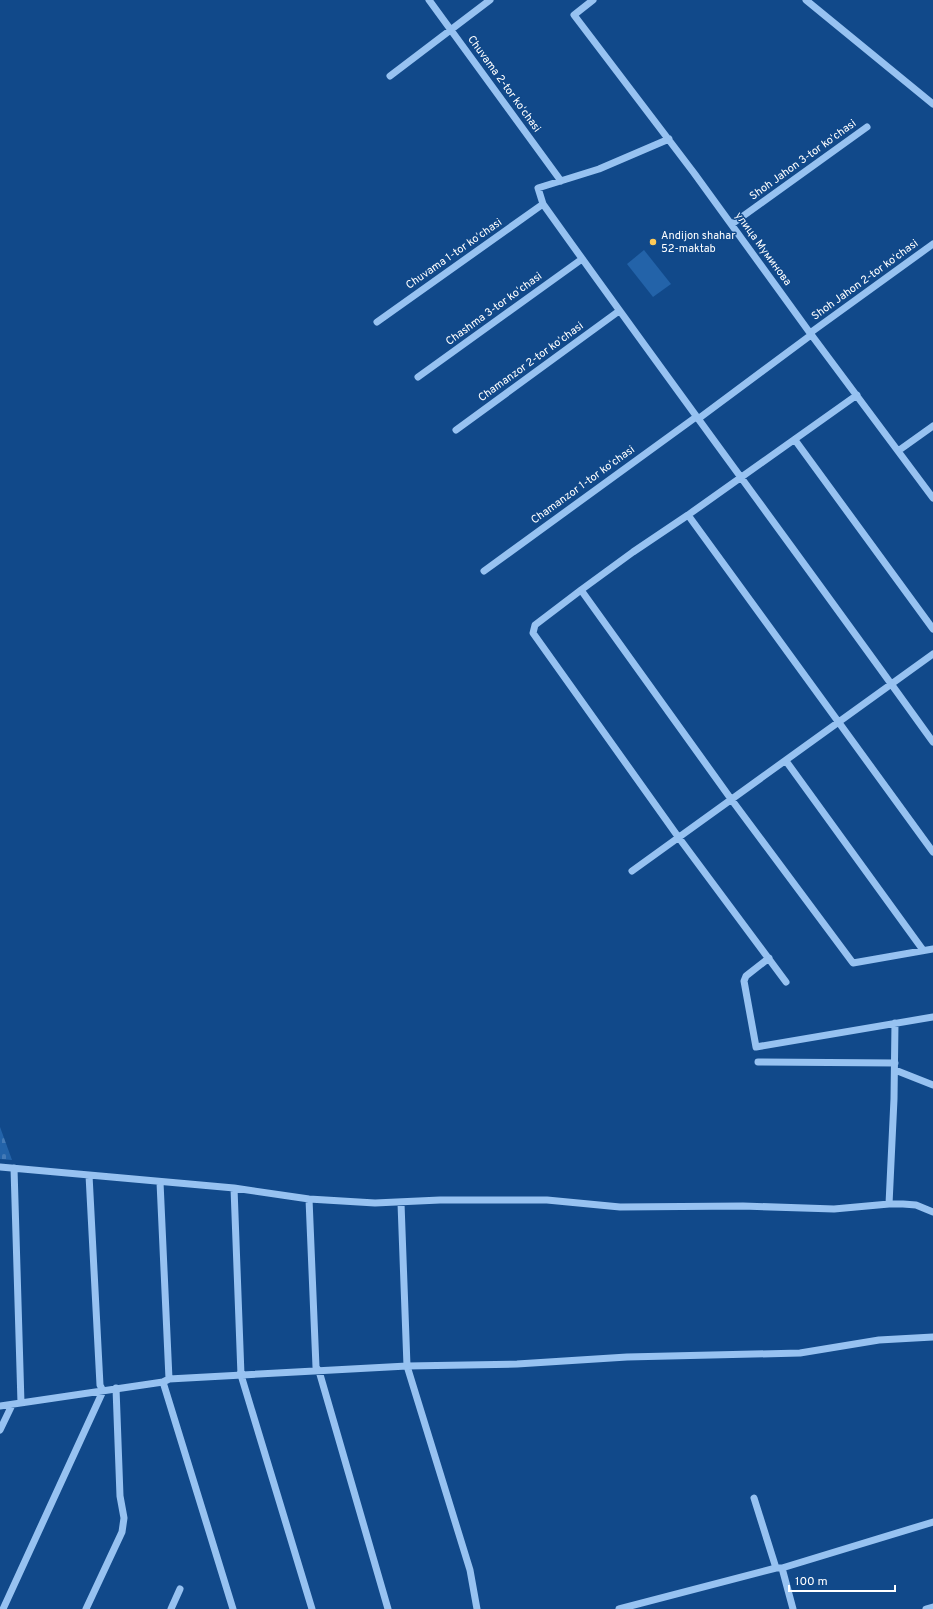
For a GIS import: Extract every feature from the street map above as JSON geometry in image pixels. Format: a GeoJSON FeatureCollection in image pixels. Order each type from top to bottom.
{"type":"FeatureCollection","features":[{"type":"Feature","properties":{"kind":"street","name":"Chuvama 2-tor koʻchasi"},"geometry":{"type":"LineString","coordinates":[[429,0],[561,181]]}},
{"type":"Feature","properties":{"kind":"street"},"geometry":{"type":"LineString","coordinates":[[390,76],[490,0]]}},
{"type":"Feature","properties":{"kind":"street","name":"улица Муминова"},"geometry":{"type":"LineString","coordinates":[[593,0],[574,15],[669,139],[732,224],[810,334],[933,498]]}},
{"type":"Feature","properties":{"kind":"street"},"geometry":{"type":"LineString","coordinates":[[806,0],[933,104]]}},
{"type":"Feature","properties":{"kind":"street","name":"Shoh Jahon 3-tor koʻchasi"},"geometry":{"type":"LineString","coordinates":[[732,224],[867,127]]}},
{"type":"Feature","properties":{"kind":"street"},"geometry":{"type":"LineString","coordinates":[[669,139],[598,169],[538,188],[543,204],[933,742]]}},
{"type":"Feature","properties":{"kind":"street","name":"Chuvama 1-tor koʻchasi"},"geometry":{"type":"LineString","coordinates":[[377,322],[543,204]]}},
{"type":"Feature","properties":{"kind":"street","name":"Shoh Jahon 2-tor koʻchasi"},"geometry":{"type":"LineString","coordinates":[[810,334],[933,244]]}},
{"type":"Feature","properties":{"kind":"street","name":"Chashma 3-tor koʻchasi"},"geometry":{"type":"LineString","coordinates":[[418,377],[582,259]]}},
{"type":"Feature","properties":{"kind":"street","name":"Chamanzor 2-tor koʻchasi"},"geometry":{"type":"LineString","coordinates":[[456,430],[620,311]]}},
{"type":"Feature","properties":{"kind":"street","name":"Chamanzor 1-tor koʻchasi"},"geometry":{"type":"LineString","coordinates":[[484,571],[697,418],[810,334]]}},
{"type":"Feature","properties":{"kind":"street"},"geometry":{"type":"LineString","coordinates":[[786,982],[679,838],[533,633],[536,625],[581,590],[633,552],[742,478],[857,395]]}},
{"type":"Feature","properties":{"kind":"street"},"geometry":{"type":"LineString","coordinates":[[898,451],[933,426]]}},
{"type":"Feature","properties":{"kind":"street"},"geometry":{"type":"LineString","coordinates":[[795,440],[933,629]]}},
{"type":"Feature","properties":{"kind":"street"},"geometry":{"type":"LineString","coordinates":[[688,515],[933,852]]}},
{"type":"Feature","properties":{"kind":"street"},"geometry":{"type":"LineString","coordinates":[[581,590],[731,799],[853,963],[933,948]]}},
{"type":"Feature","properties":{"kind":"street"},"geometry":{"type":"LineString","coordinates":[[632,871],[933,654]]}},
{"type":"Feature","properties":{"kind":"street"},"geometry":{"type":"LineString","coordinates":[[786,761],[923,950]]}},
{"type":"Feature","properties":{"kind":"street"},"geometry":{"type":"LineString","coordinates":[[769,958],[746,976],[744,981],[756,1047],[895,1022],[933,1017]]}},
{"type":"Feature","properties":{"kind":"street"},"geometry":{"type":"LineString","coordinates":[[889,1204],[895,1066],[895,1022]]}},
{"type":"Feature","properties":{"kind":"street"},"geometry":{"type":"LineString","coordinates":[[758,1062],[895,1066],[933,1085]]}},
{"type":"Feature","properties":{"kind":"street"},"geometry":{"type":"LineString","coordinates":[[0,1166],[234,1188],[309,1199],[375,1203],[440,1200],[547,1200],[620,1206],[743,1206],[823,1209],[889,1204],[916,1205],[933,1212]]}},
{"type":"Feature","properties":{"kind":"street"},"geometry":{"type":"LineString","coordinates":[[14,1168],[21,1403]]}},
{"type":"Feature","properties":{"kind":"street"},"geometry":{"type":"LineString","coordinates":[[89,1175],[100,1385],[103,1391]]}},
{"type":"Feature","properties":{"kind":"street"},"geometry":{"type":"LineString","coordinates":[[160,1182],[166,1381],[233,1609]]}},
{"type":"Feature","properties":{"kind":"street"},"geometry":{"type":"LineString","coordinates":[[234,1188],[241,1375],[312,1609]]}},
{"type":"Feature","properties":{"kind":"street"},"geometry":{"type":"LineString","coordinates":[[309,1199],[316,1367],[319,1372],[388,1609]]}},
{"type":"Feature","properties":{"kind":"street"},"geometry":{"type":"LineString","coordinates":[[401,1203],[407,1366],[470,1570],[477,1609]]}},
{"type":"Feature","properties":{"kind":"street"},"geometry":{"type":"LineString","coordinates":[[0,1406],[166,1381],[241,1375],[319,1372],[407,1366],[518,1364],[627,1357],[800,1353],[880,1340],[933,1337]]}},
{"type":"Feature","properties":{"kind":"street"},"geometry":{"type":"LineString","coordinates":[[86,1609],[122,1532],[124,1518],[120,1496],[116,1388]]}},
{"type":"Feature","properties":{"kind":"street"},"geometry":{"type":"LineString","coordinates":[[3,1609],[103,1391]]}},
{"type":"Feature","properties":{"kind":"street"},"geometry":{"type":"LineString","coordinates":[[0,1430],[12,1405]]}},
{"type":"Feature","properties":{"kind":"street"},"geometry":{"type":"LineString","coordinates":[[754,1498],[793,1609]]}},
{"type":"Feature","properties":{"kind":"street"},"geometry":{"type":"LineString","coordinates":[[619,1609],[779,1568],[933,1522]]}},
{"type":"Feature","properties":{"kind":"street"},"geometry":{"type":"LineString","coordinates":[[171,1609],[180,1589]]}},
{"type":"Feature","properties":{"kind":"street"},"geometry":{"type":"LineString","coordinates":[[926,1609],[933,1607]]}},
{"type":"Feature","properties":{"kind":"green space"},"geometry":{"type":"Polygon","coordinates":[[[644,250],[671,284],[653,297],[627,264],[644,250]]]}},
{"type":"Feature","properties":{"kind":"green space"},"geometry":{"type":"Polygon","coordinates":[[[0,1127],[12,1160],[0,1159],[0,1127]]]}},
{"type":"Feature","properties":{"kind":"place","name":"Andijon shahar 52-maktab"},"geometry":{"type":"Point","coordinates":[653,242]}}]}
